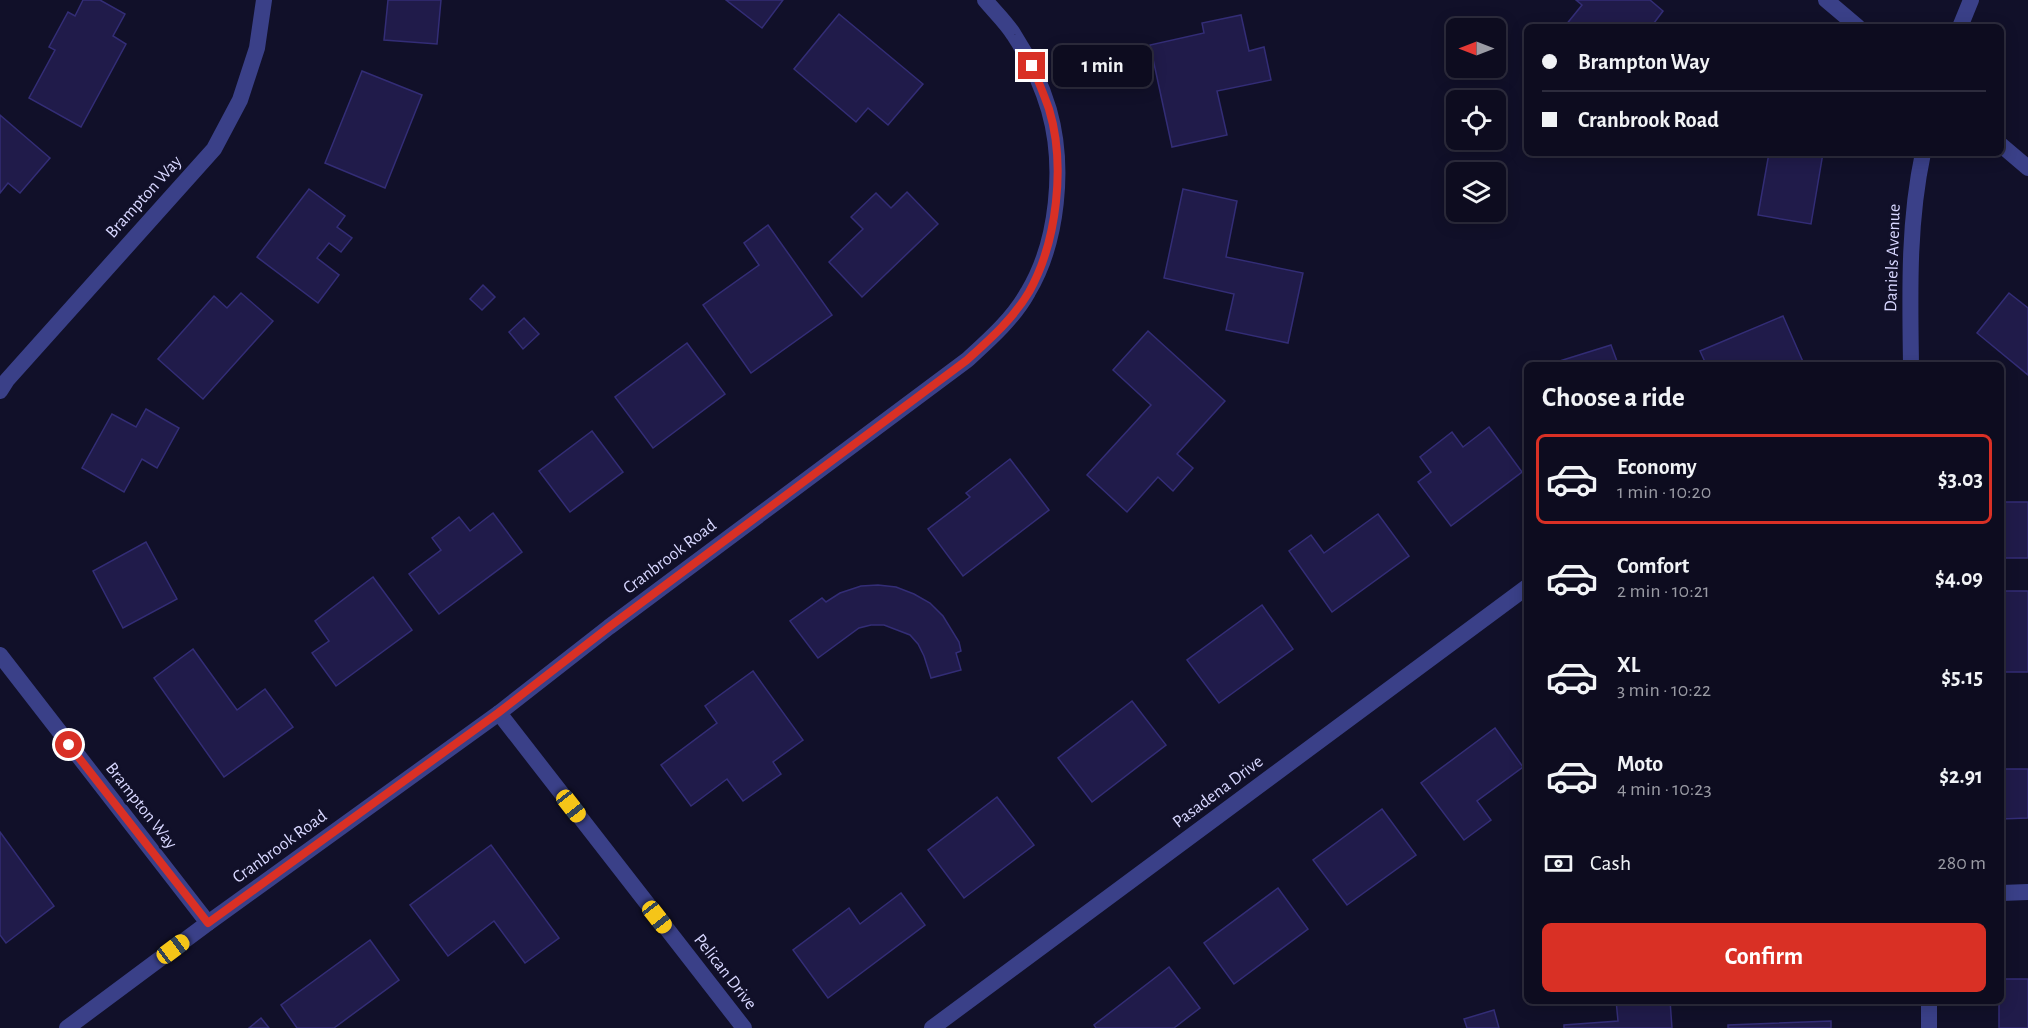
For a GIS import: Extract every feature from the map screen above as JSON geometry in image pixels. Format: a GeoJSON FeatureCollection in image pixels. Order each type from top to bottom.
{"type":"FeatureCollection","features":[{"type":"Feature","properties":{"kind":"street","name":"Brampton Way"},"geometry":{"type":"LineString","coordinates":[[0,391],[214,149],[240,100],[257,48],[264,0]]}},
{"type":"Feature","properties":{"kind":"street","name":"Cranbrook Road"},"geometry":{"type":"LineString","coordinates":[[67,1028],[498,713],[618,620],[967,360],[1005,325],[1029,292],[1047,248],[1056,206],[1058,162],[1049,111],[1032,66],[1013,32],[985,0]]}},
{"type":"Feature","properties":{"kind":"street"},"geometry":{"type":"LineString","coordinates":[[1826,0],[1854,24]]}},
{"type":"Feature","properties":{"kind":"street"},"geometry":{"type":"LineString","coordinates":[[1961,24],[1971,0]]}},
{"type":"Feature","properties":{"kind":"street"},"geometry":{"type":"LineString","coordinates":[[2004,148],[2028,168]]}},
{"type":"Feature","properties":{"kind":"street","name":"Daniels Avenue"},"geometry":{"type":"LineString","coordinates":[[1911,362],[1909,273],[1916,186],[1922,156]]}},
{"type":"Feature","properties":{"kind":"street","name":"Pasadena Drive"},"geometry":{"type":"LineString","coordinates":[[932,1028],[1524,589]]}},
{"type":"Feature","properties":{"kind":"street","name":"Brampton Way"},"geometry":{"type":"LineString","coordinates":[[0,656],[208,923]]}},
{"type":"Feature","properties":{"kind":"street","name":"Pelican Drive"},"geometry":{"type":"LineString","coordinates":[[498,713],[744,1028]]}},
{"type":"Feature","properties":{"kind":"street"},"geometry":{"type":"LineString","coordinates":[[2004,893],[2028,892]]}},
{"type":"Feature","properties":{"kind":"street"},"geometry":{"type":"LineString","coordinates":[[1929,1004],[1929,1028]]}},
{"type":"Feature","properties":{"kind":"building"},"geometry":{"type":"Polygon","coordinates":[[[83,0],[100,0],[125,14],[113,36],[126,44],[81,127],[29,98],[55,50],[49,47],[68,12],[75,16],[83,0]]]}},
{"type":"Feature","properties":{"kind":"building"},"geometry":{"type":"Polygon","coordinates":[[[388,0],[441,0],[437,44],[384,40],[388,0]]]}},
{"type":"Feature","properties":{"kind":"building"},"geometry":{"type":"Polygon","coordinates":[[[726,0],[783,0],[762,28],[726,0]]]}},
{"type":"Feature","properties":{"kind":"building"},"geometry":{"type":"Polygon","coordinates":[[[1576,0],[1650,0],[1663,11],[1653,24],[1567,24],[1582,5],[1576,0]]]}},
{"type":"Feature","properties":{"kind":"building"},"geometry":{"type":"Polygon","coordinates":[[[839,14],[923,84],[888,125],[868,108],[856,122],[794,69],[839,14]]]}},
{"type":"Feature","properties":{"kind":"building"},"geometry":{"type":"Polygon","coordinates":[[[1241,15],[1249,51],[1264,47],[1271,80],[1217,91],[1227,135],[1172,147],[1150,45],[1204,33],[1202,23],[1241,15]]]}},
{"type":"Feature","properties":{"kind":"building"},"geometry":{"type":"Polygon","coordinates":[[[362,71],[422,95],[385,188],[325,163],[362,71]]]}},
{"type":"Feature","properties":{"kind":"building"},"geometry":{"type":"Polygon","coordinates":[[[0,115],[50,158],[20,193],[8,183],[0,193],[0,115]]]}},
{"type":"Feature","properties":{"kind":"building"},"geometry":{"type":"Polygon","coordinates":[[[1768,156],[1822,156],[1811,224],[1758,215],[1768,156]]]}},
{"type":"Feature","properties":{"kind":"building"},"geometry":{"type":"Polygon","coordinates":[[[309,189],[345,216],[337,227],[352,238],[341,252],[329,243],[317,258],[339,275],[318,303],[257,257],[309,189]]]}},
{"type":"Feature","properties":{"kind":"building"},"geometry":{"type":"Polygon","coordinates":[[[1183,189],[1237,201],[1226,257],[1303,273],[1288,343],[1226,330],[1234,294],[1164,278],[1183,189]]]}},
{"type":"Feature","properties":{"kind":"building"},"geometry":{"type":"Polygon","coordinates":[[[907,192],[938,224],[862,297],[829,262],[863,229],[851,217],[876,193],[891,208],[907,192]]]}},
{"type":"Feature","properties":{"kind":"building"},"geometry":{"type":"Polygon","coordinates":[[[768,225],[832,315],[751,373],[703,305],[759,265],[744,243],[768,225]]]}},
{"type":"Feature","properties":{"kind":"building"},"geometry":{"type":"Polygon","coordinates":[[[483,285],[495,297],[482,310],[470,299],[483,285]]]}},
{"type":"Feature","properties":{"kind":"building"},"geometry":{"type":"Polygon","coordinates":[[[241,293],[273,321],[203,399],[158,359],[214,296],[227,308],[241,293]]]}},
{"type":"Feature","properties":{"kind":"building"},"geometry":{"type":"Polygon","coordinates":[[[2009,293],[2028,308],[2028,375],[1977,333],[2009,293]]]}},
{"type":"Feature","properties":{"kind":"building"},"geometry":{"type":"Polygon","coordinates":[[[1783,316],[1803,362],[1705,362],[1700,351],[1783,316]]]}},
{"type":"Feature","properties":{"kind":"building"},"geometry":{"type":"Polygon","coordinates":[[[524,318],[539,334],[523,349],[509,332],[524,318]]]}},
{"type":"Feature","properties":{"kind":"building"},"geometry":{"type":"Polygon","coordinates":[[[1148,331],[1225,401],[1177,454],[1193,468],[1173,491],[1158,477],[1127,512],[1087,475],[1151,405],[1113,370],[1148,331]]]}},
{"type":"Feature","properties":{"kind":"building"},"geometry":{"type":"Polygon","coordinates":[[[687,343],[725,394],[653,448],[615,397],[687,343]]]}},
{"type":"Feature","properties":{"kind":"building"},"geometry":{"type":"Polygon","coordinates":[[[1611,345],[1617,362],[1556,362],[1611,345]]]}},
{"type":"Feature","properties":{"kind":"building"},"geometry":{"type":"Polygon","coordinates":[[[146,409],[179,428],[157,468],[142,459],[124,492],[82,468],[112,414],[136,427],[146,409]]]}},
{"type":"Feature","properties":{"kind":"building"},"geometry":{"type":"Polygon","coordinates":[[[1489,427],[1522,472],[1451,526],[1418,482],[1431,472],[1420,457],[1452,432],[1463,447],[1489,427]]]}},
{"type":"Feature","properties":{"kind":"building"},"geometry":{"type":"Polygon","coordinates":[[[592,431],[623,472],[570,512],[539,471],[592,431]]]}},
{"type":"Feature","properties":{"kind":"building"},"geometry":{"type":"Polygon","coordinates":[[[1010,459],[1049,510],[963,576],[928,529],[970,497],[966,493],[1010,459]]]}},
{"type":"Feature","properties":{"kind":"building"},"geometry":{"type":"Polygon","coordinates":[[[2004,502],[2028,502],[2028,558],[2004,558],[2004,502]]]}},
{"type":"Feature","properties":{"kind":"building"},"geometry":{"type":"Polygon","coordinates":[[[493,513],[522,552],[439,614],[409,574],[441,550],[432,538],[459,517],[470,531],[493,513]]]}},
{"type":"Feature","properties":{"kind":"building"},"geometry":{"type":"Polygon","coordinates":[[[1378,514],[1409,556],[1332,612],[1289,551],[1311,535],[1324,553],[1378,514]]]}},
{"type":"Feature","properties":{"kind":"building"},"geometry":{"type":"Polygon","coordinates":[[[146,542],[177,599],[123,628],[93,571],[146,542]]]}},
{"type":"Feature","properties":{"kind":"building"},"geometry":{"type":"Polygon","coordinates":[[[373,577],[412,630],[336,686],[312,653],[329,641],[315,621],[373,577]]]}},
{"type":"Feature","properties":{"kind":"building"},"geometry":{"type":"Polygon","coordinates":[[[861,586],[896,587],[914,594],[930,603],[943,616],[959,642],[961,651],[956,653],[961,670],[931,678],[918,644],[910,635],[884,625],[859,628],[818,658],[790,621],[822,598],[826,602],[840,593],[861,586]]]}},
{"type":"Feature","properties":{"kind":"building"},"geometry":{"type":"Polygon","coordinates":[[[2004,591],[2028,591],[2028,672],[2004,672],[2004,591]]]}},
{"type":"Feature","properties":{"kind":"building"},"geometry":{"type":"Polygon","coordinates":[[[1262,605],[1293,649],[1219,703],[1187,660],[1262,605]]]}},
{"type":"Feature","properties":{"kind":"building"},"geometry":{"type":"Polygon","coordinates":[[[193,649],[237,710],[265,689],[293,727],[224,777],[154,678],[193,649]]]}},
{"type":"Feature","properties":{"kind":"building"},"geometry":{"type":"Polygon","coordinates":[[[753,671],[803,740],[773,762],[781,774],[743,801],[727,779],[691,806],[661,765],[717,723],[705,706],[753,671]]]}},
{"type":"Feature","properties":{"kind":"building"},"geometry":{"type":"Polygon","coordinates":[[[1132,701],[1166,745],[1092,802],[1058,758],[1132,701]]]}},
{"type":"Feature","properties":{"kind":"building"},"geometry":{"type":"Polygon","coordinates":[[[1495,728],[1523,767],[1477,801],[1491,820],[1464,840],[1421,783],[1495,728]]]}},
{"type":"Feature","properties":{"kind":"building"},"geometry":{"type":"Polygon","coordinates":[[[2004,769],[2028,769],[2028,818],[2004,819],[2004,769]]]}},
{"type":"Feature","properties":{"kind":"building"},"geometry":{"type":"Polygon","coordinates":[[[997,797],[1034,845],[964,898],[928,850],[997,797]]]}},
{"type":"Feature","properties":{"kind":"building"},"geometry":{"type":"Polygon","coordinates":[[[1382,809],[1416,855],[1347,905],[1313,860],[1382,809]]]}},
{"type":"Feature","properties":{"kind":"building"},"geometry":{"type":"Polygon","coordinates":[[[0,832],[54,906],[6,943],[0,935],[0,832]]]}},
{"type":"Feature","properties":{"kind":"building"},"geometry":{"type":"Polygon","coordinates":[[[491,845],[559,938],[525,963],[494,921],[448,956],[410,905],[491,845]]]}},
{"type":"Feature","properties":{"kind":"building"},"geometry":{"type":"Polygon","coordinates":[[[1278,888],[1308,929],[1234,984],[1204,943],[1278,888]]]}},
{"type":"Feature","properties":{"kind":"building"},"geometry":{"type":"Polygon","coordinates":[[[901,893],[925,925],[828,998],[793,950],[849,908],[860,924],[901,893]]]}},
{"type":"Feature","properties":{"kind":"building"},"geometry":{"type":"Polygon","coordinates":[[[370,940],[399,980],[334,1028],[297,1028],[281,1005],[370,940]]]}},
{"type":"Feature","properties":{"kind":"building"},"geometry":{"type":"Polygon","coordinates":[[[1169,967],[1200,1008],[1174,1028],[1096,1028],[1094,1025],[1169,967]]]}},
{"type":"Feature","properties":{"kind":"building"},"geometry":{"type":"Polygon","coordinates":[[[2004,979],[2028,979],[2028,1028],[1999,1028],[1999,1004],[2004,1004],[2004,979]]]}},
{"type":"Feature","properties":{"kind":"building"},"geometry":{"type":"Polygon","coordinates":[[[1616,1004],[1670,1004],[1672,1028],[1564,1028],[1564,1025],[1618,1021],[1616,1004]]]}},
{"type":"Feature","properties":{"kind":"building"},"geometry":{"type":"Polygon","coordinates":[[[1494,1010],[1499,1028],[1467,1028],[1464,1019],[1494,1010]]]}},
{"type":"Feature","properties":{"kind":"building"},"geometry":{"type":"Polygon","coordinates":[[[261,1018],[269,1028],[249,1028],[261,1018]]]}},
{"type":"Feature","properties":{"kind":"building"},"geometry":{"type":"Polygon","coordinates":[[[1831,1021],[1831,1028],[1728,1028],[1728,1025],[1831,1021]]]}},
{"type":"Feature","properties":{"kind":"route"},"geometry":{"type":"LineString","coordinates":[[69,745],[208,923],[498,713],[609,627],[967,360],[1005,325],[1029,292],[1047,248],[1056,206],[1058,162],[1049,111],[1032,66]]}}]}
